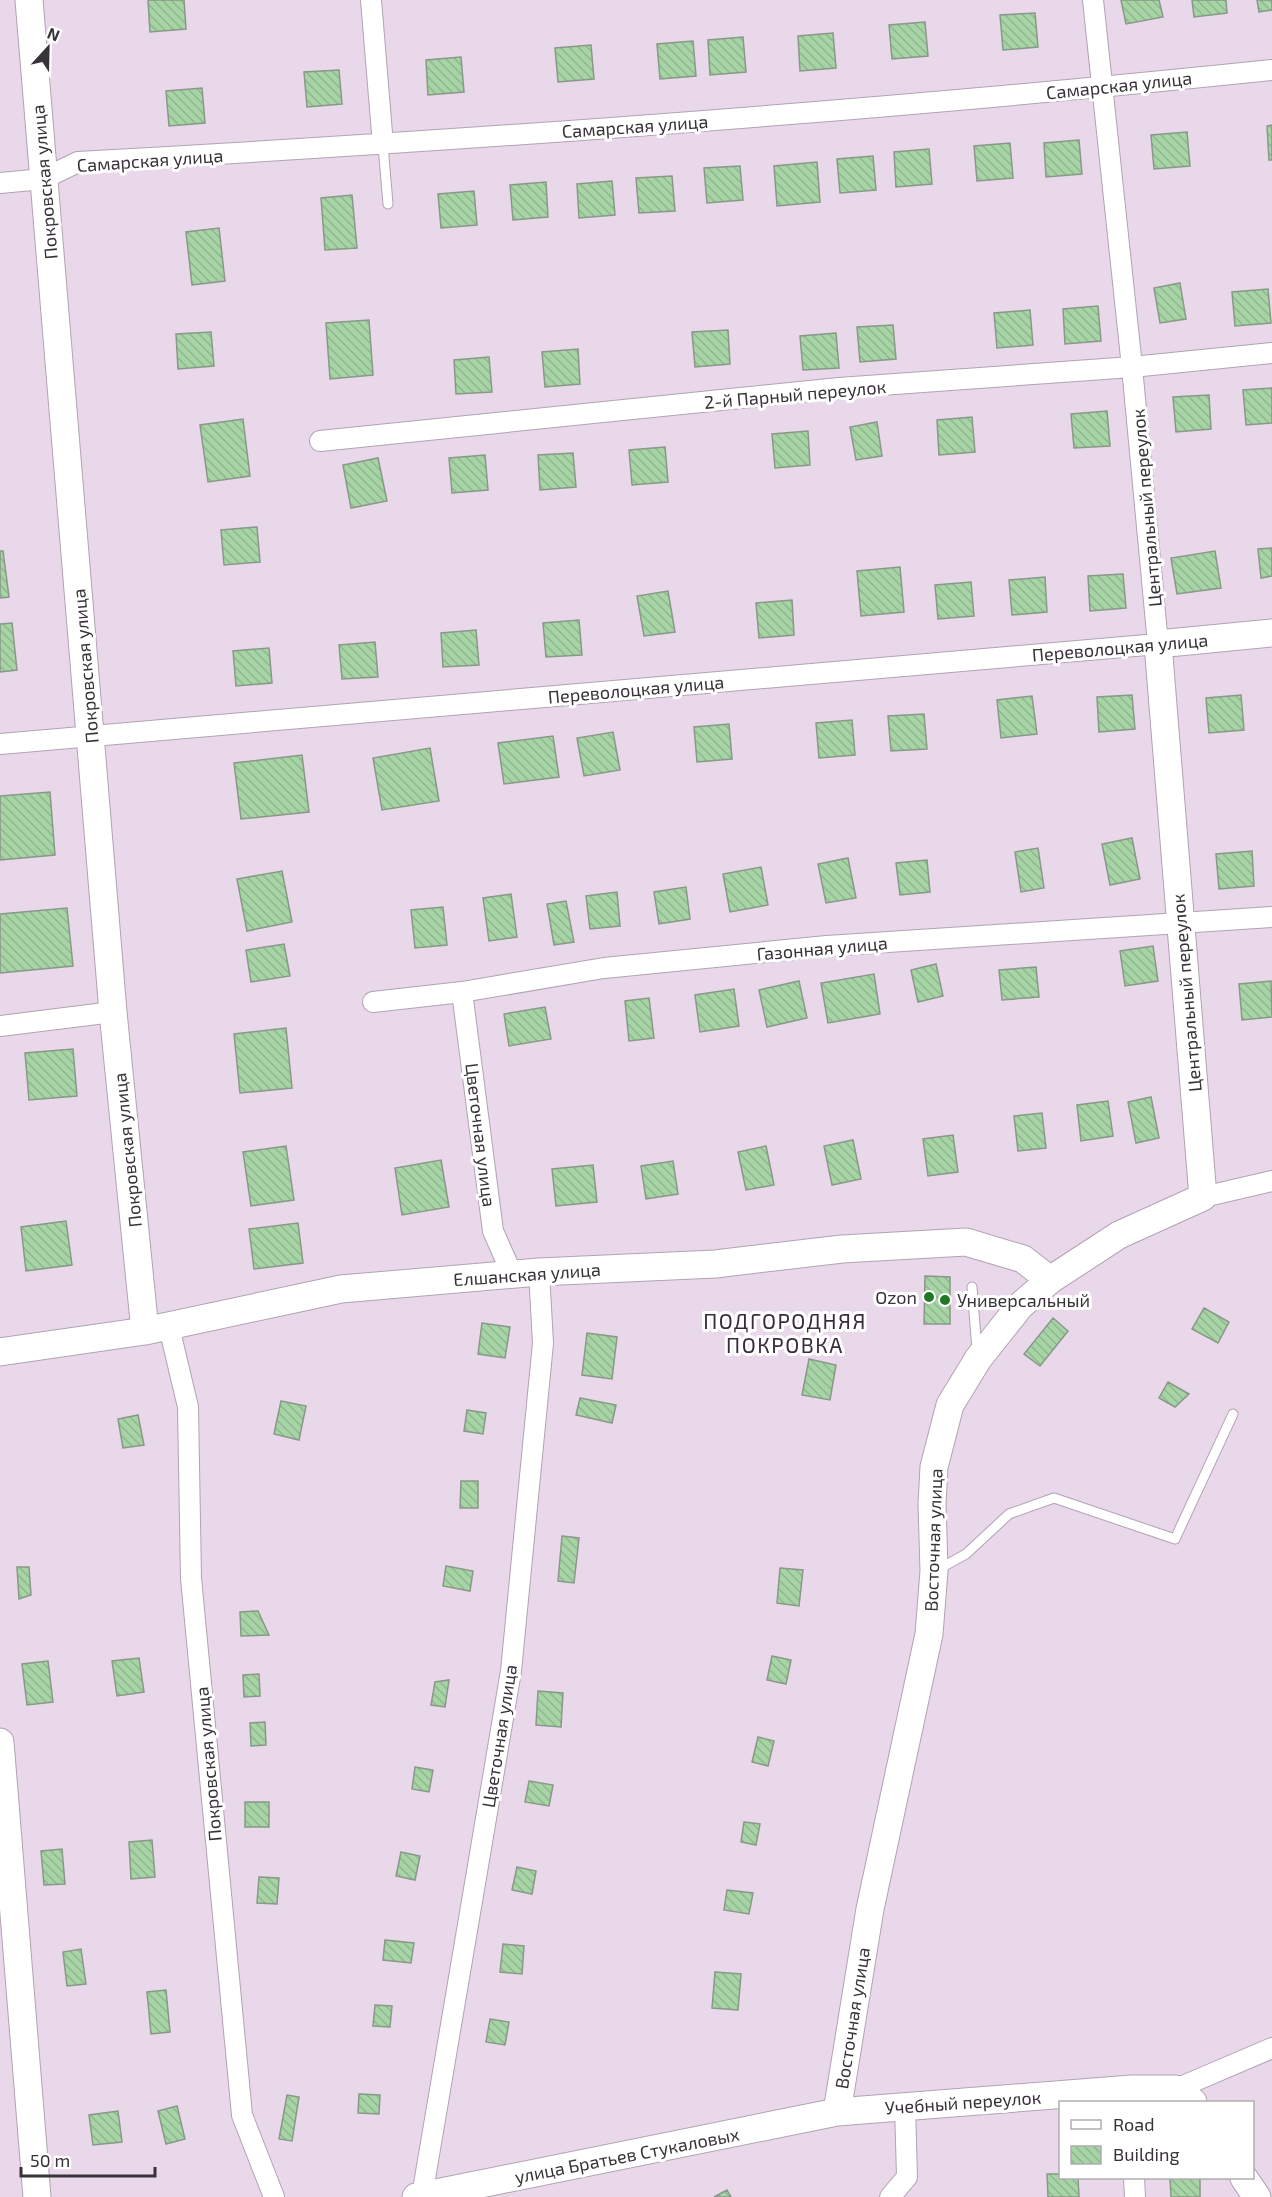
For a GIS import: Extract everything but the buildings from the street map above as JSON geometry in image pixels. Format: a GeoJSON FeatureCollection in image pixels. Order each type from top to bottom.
{"type":"FeatureCollection","features":[{"type":"Feature","properties":{"kind":"street","name":"Покровская улица"},"geometry":{"type":"LineString","coordinates":[[29,0],[113,1012],[157,1329],[188,1407],[191,1578],[242,2115],[274,2197]]}},
{"type":"Feature","properties":{"kind":"street"},"geometry":{"type":"LineString","coordinates":[[371,0],[383,146]]}},
{"type":"Feature","properties":{"kind":"street","name":"Центральный переулок"},"geometry":{"type":"LineString","coordinates":[[1093,0],[1132,367],[1158,644],[1203,1197]]}},
{"type":"Feature","properties":{"kind":"street","name":"Самарская улица"},"geometry":{"type":"LineString","coordinates":[[0,183],[43,178],[78,162],[383,146],[749,118],[1272,70]]}},
{"type":"Feature","properties":{"kind":"street","name":"2-й Парный переулок"},"geometry":{"type":"LineString","coordinates":[[320,441],[839,388],[1132,367],[1272,353]]}},
{"type":"Feature","properties":{"kind":"street","name":"Переволоцкая улица"},"geometry":{"type":"LineString","coordinates":[[0,744],[1272,633]]}},
{"type":"Feature","properties":{"kind":"street","name":"Газонная улица"},"geometry":{"type":"LineString","coordinates":[[374,1002],[462,992],[604,968],[816,947],[1272,917]]}},
{"type":"Feature","properties":{"kind":"street","name":"Цветочная улица"},"geometry":{"type":"LineString","coordinates":[[462,992],[493,1231],[512,1274]]}},
{"type":"Feature","properties":{"kind":"street"},"geometry":{"type":"LineString","coordinates":[[0,1026],[113,1012]]}},
{"type":"Feature","properties":{"kind":"street"},"geometry":{"type":"LineString","coordinates":[[1203,1197],[1272,1181]]}},
{"type":"Feature","properties":{"kind":"street","name":"Восточная улица"},"geometry":{"type":"LineString","coordinates":[[837,2112],[870,1909],[929,1634],[934,1571],[932,1504],[934,1467],[950,1406],[978,1359],[1020,1306],[1050,1280],[1119,1235],[1203,1197]]}},
{"type":"Feature","properties":{"kind":"street","name":"Елшанская улица"},"geometry":{"type":"LineString","coordinates":[[0,1352],[157,1329],[341,1289],[539,1272],[715,1264],[842,1249],[966,1242],[1023,1259],[1050,1280]]}},
{"type":"Feature","properties":{"kind":"street","name":"Цветочная улица"},"geometry":{"type":"LineString","coordinates":[[419,2197],[511,1671],[543,1343],[539,1272]]}},
{"type":"Feature","properties":{"kind":"street"},"geometry":{"type":"LineString","coordinates":[[0,1742],[37,2197]]}},
{"type":"Feature","properties":{"kind":"street"},"geometry":{"type":"LineString","coordinates":[[1185,2096],[1268,2052]]}},
{"type":"Feature","properties":{"kind":"street","name":"Учебный переулок"},"geometry":{"type":"LineString","coordinates":[[837,2112],[905,2106],[1132,2096],[1185,2096]]}},
{"type":"Feature","properties":{"kind":"street"},"geometry":{"type":"LineString","coordinates":[[891,2197],[906,2176],[905,2106]]}},
{"type":"Feature","properties":{"kind":"street","name":"улица Братьев Стукаловых"},"geometry":{"type":"LineString","coordinates":[[419,2197],[837,2112]]}},
{"type":"Feature","properties":{"kind":"street"},"geometry":{"type":"LineString","coordinates":[[1134,2179],[1135,2197]]}},
{"type":"Feature","properties":{"kind":"street"},"geometry":{"type":"LineString","coordinates":[[1245,2179],[1257,2197]]}},
{"type":"Feature","properties":{"kind":"lane"},"geometry":{"type":"LineString","coordinates":[[383,146],[388,204]]}},
{"type":"Feature","properties":{"kind":"lane"},"geometry":{"type":"LineString","coordinates":[[972,1287],[978,1359]]}},
{"type":"Feature","properties":{"kind":"lane"},"geometry":{"type":"LineString","coordinates":[[934,1571],[966,1554],[1010,1514],[1053,1498],[1175,1539],[1233,1414]]}},
{"type":"Feature","properties":{"kind":"place","name":"Ozon"},"geometry":{"type":"Point","coordinates":[929,1297]}},
{"type":"Feature","properties":{"kind":"place","name":"Универсальный"},"geometry":{"type":"Point","coordinates":[945,1300]}},
{"type":"Feature","properties":{"kind":"district","name":"ПОДГОРОДНЯЯ ПОКРОВКА"},"geometry":{"type":"Point","coordinates":[785,1332]}}]}
